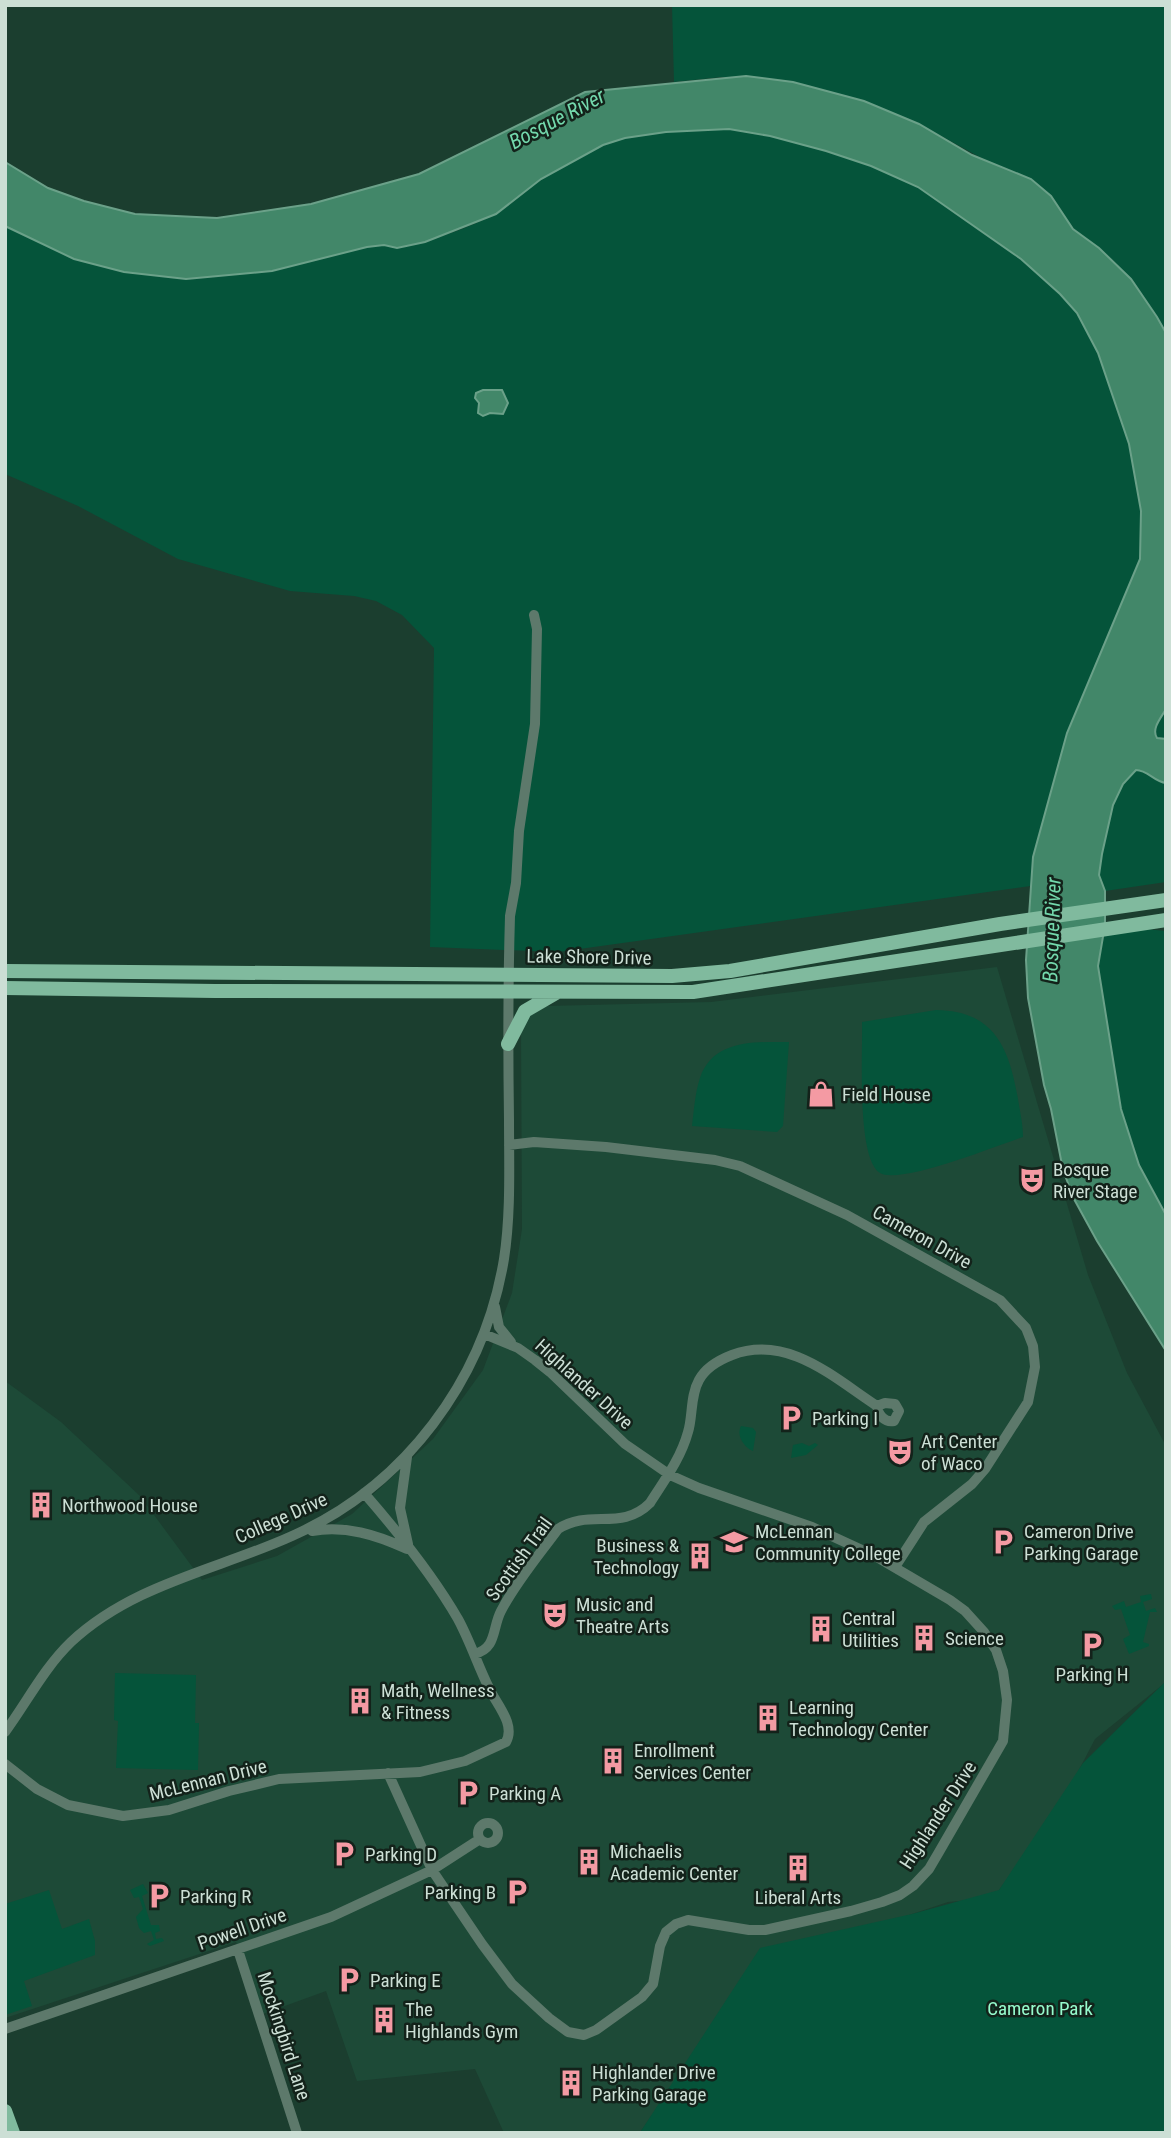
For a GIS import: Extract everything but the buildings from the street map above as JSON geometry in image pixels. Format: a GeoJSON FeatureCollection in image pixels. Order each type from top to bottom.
{"type":"FeatureCollection","features":[{"type":"Feature","properties":{"kind":"main road","name":"Lake Shore Drive"},"geometry":{"type":"LineString","coordinates":[[5,988],[215,991],[697,975],[1000,924],[1166,900]]}},
{"type":"Feature","properties":{"kind":"main road","name":"Lake Shore Drive"},"geometry":{"type":"LineString","coordinates":[[5,971],[509,982],[559,991],[627,993],[715,990],[1003,943],[1166,920]]}},
{"type":"Feature","properties":{"kind":"main road"},"geometry":{"type":"LineString","coordinates":[[509,1044],[525,1011],[559,991]]}},
{"type":"Feature","properties":{"kind":"main road"},"geometry":{"type":"LineString","coordinates":[[5,2111],[13,2133]]}},
{"type":"Feature","properties":{"kind":"street","name":"College Drive"},"geometry":{"type":"LineString","coordinates":[[5,1732],[52,1663],[70,1643],[101,1617],[153,1589],[298,1534],[364,1493],[407,1455],[436,1421],[457,1389],[484,1334],[494,1304],[507,1233],[510,916],[535,724],[537,629],[534,615]]}},
{"type":"Feature","properties":{"kind":"street","name":"Cameron Drive"},"geometry":{"type":"LineString","coordinates":[[509,1145],[534,1142],[580,1144],[715,1160],[740,1166],[895,1240],[1000,1300],[1014,1313],[1026,1328],[1033,1346],[1035,1367],[1028,1402],[985,1469],[972,1484],[924,1522],[895,1567]]}},
{"type":"Feature","properties":{"kind":"street","name":"Highlander Drive"},"geometry":{"type":"LineString","coordinates":[[388,1773],[432,1870],[482,1944],[512,1983],[549,2018],[568,2032],[583,2035],[596,2030],[642,1997],[653,1984],[660,1946],[666,1932],[676,1924],[688,1920],[765,1930],[851,1911],[900,1895],[913,1886],[929,1869],[1003,1741],[1007,1700],[1003,1671],[996,1650],[965,1611],[895,1567],[812,1527],[699,1488],[668,1473],[625,1444],[550,1372],[518,1348],[499,1327],[494,1304]]}},
{"type":"Feature","properties":{"kind":"street","name":"Highlander Drive"},"geometry":{"type":"LineString","coordinates":[[484,1334],[518,1348]]}},
{"type":"Feature","properties":{"kind":"street","name":"Scottish Trail"},"geometry":{"type":"LineString","coordinates":[[474,1654],[480,1653],[491,1643],[501,1611],[558,1529],[583,1518],[607,1520],[630,1517],[650,1503],[683,1448],[690,1430],[697,1382],[713,1364],[742,1351],[772,1349],[788,1352],[877,1406]]}},
{"type":"Feature","properties":{"kind":"street"},"geometry":{"type":"LineString","coordinates":[[407,1455],[400,1508],[403,1530],[410,1550]]}},
{"type":"Feature","properties":{"kind":"street"},"geometry":{"type":"LineString","coordinates":[[364,1493],[410,1550],[458,1620],[474,1654]]}},
{"type":"Feature","properties":{"kind":"street"},"geometry":{"type":"LineString","coordinates":[[298,1534],[326,1528],[348,1530],[371,1535],[410,1550]]}},
{"type":"Feature","properties":{"kind":"street","name":"McLennan Drive"},"geometry":{"type":"LineString","coordinates":[[5,1765],[37,1789],[68,1805],[123,1816],[169,1810],[279,1779],[420,1772],[465,1762],[501,1745],[508,1737],[509,1725],[489,1690],[474,1654]]}},
{"type":"Feature","properties":{"kind":"street","name":"Powell Drive"},"geometry":{"type":"LineString","coordinates":[[5,2029],[331,1917],[432,1870],[480,1839]]}},
{"type":"Feature","properties":{"kind":"street","name":"Mockingbird Lane"},"geometry":{"type":"LineString","coordinates":[[238,1950],[297,2133]]}},
{"type":"Feature","properties":{"kind":"shaded area","name":"McLennan Community College"},"geometry":{"type":"Polygon","coordinates":[[[997,967],[1088,1275],[1127,1373],[1166,1446],[1166,1682],[1095,1739],[1058,1810],[993,1898],[948,1902],[885,1923],[699,2046],[641,2131],[634,2133],[504,2133],[475,2069],[357,2081],[326,1991],[260,2015],[236,1942],[5,2018],[5,1381],[61,1422],[140,1496],[202,1580],[277,1556],[352,1514],[433,1439],[483,1370],[512,1293],[522,1229],[521,1032],[531,1013],[547,1006],[711,1002],[997,967]]]}},
{"type":"Feature","properties":{"kind":"green space"},"geometry":{"type":"Polygon","coordinates":[[[672,5],[1166,5],[1166,333],[1131,279],[1099,248],[1073,229],[1051,196],[919,124],[864,101],[793,82],[722,77],[674,82],[672,5]]]}},
{"type":"Feature","properties":{"kind":"green space"},"geometry":{"type":"Polygon","coordinates":[[[729,129],[770,136],[826,151],[871,166],[918,187],[1021,259],[1060,294],[1077,313],[1098,353],[1129,445],[1141,511],[1140,559],[1067,733],[1033,857],[1031,886],[558,952],[430,947],[434,648],[402,615],[376,601],[354,596],[290,591],[178,559],[78,506],[5,474],[5,226],[74,259],[409,245],[456,231],[495,214],[553,172],[602,145],[648,133],[729,129]]]}},
{"type":"Feature","properties":{"kind":"green space"},"geometry":{"type":"Polygon","coordinates":[[[1166,709],[1166,739],[1157,738],[1154,729],[1166,709]]]}},
{"type":"Feature","properties":{"kind":"green space"},"geometry":{"type":"Polygon","coordinates":[[[1136,770],[1166,783],[1166,882],[1105,891],[1099,875],[1108,818],[1120,789],[1136,770]]]}},
{"type":"Feature","properties":{"kind":"green space"},"geometry":{"type":"Polygon","coordinates":[[[1105,925],[1166,931],[1166,1215],[1139,1165],[1121,1109],[1098,966],[1105,925]]]}},
{"type":"Feature","properties":{"kind":"green space"},"geometry":{"type":"Polygon","coordinates":[[[936,1010],[972,1017],[986,1025],[996,1036],[1010,1064],[1023,1137],[927,1169],[907,1174],[880,1173],[872,1163],[864,1126],[862,1022],[936,1010]]]}},
{"type":"Feature","properties":{"kind":"green space"},"geometry":{"type":"Polygon","coordinates":[[[789,1042],[783,1126],[777,1132],[692,1126],[700,1078],[706,1065],[715,1056],[737,1045],[789,1042]]]}},
{"type":"Feature","properties":{"kind":"green space"},"geometry":{"type":"Polygon","coordinates":[[[741,1426],[753,1428],[756,1432],[753,1451],[742,1441],[741,1426]]]}},
{"type":"Feature","properties":{"kind":"green space"},"geometry":{"type":"Polygon","coordinates":[[[802,1443],[809,1446],[815,1443],[818,1445],[806,1455],[791,1458],[793,1445],[802,1443]]]}},
{"type":"Feature","properties":{"kind":"green space"},"geometry":{"type":"Polygon","coordinates":[[[1151,1594],[1152,1599],[1143,1602],[1146,1611],[1155,1608],[1157,1612],[1150,1612],[1143,1642],[1149,1646],[1129,1654],[1123,1639],[1130,1635],[1121,1609],[1115,1610],[1112,1606],[1124,1601],[1126,1607],[1141,1602],[1140,1596],[1151,1594]]]}},
{"type":"Feature","properties":{"kind":"green space"},"geometry":{"type":"Polygon","coordinates":[[[115,1673],[196,1675],[198,1770],[116,1768],[118,1721],[114,1720],[115,1673]]]}},
{"type":"Feature","properties":{"kind":"green space","name":"Cameron Park"},"geometry":{"type":"Polygon","coordinates":[[[1166,1681],[1166,2133],[642,2133],[760,1948],[912,1914],[999,1890],[1083,1763],[1166,1681]]]}},
{"type":"Feature","properties":{"kind":"green space"},"geometry":{"type":"Polygon","coordinates":[[[143,1884],[148,1893],[142,1896],[151,1925],[159,1925],[160,1931],[155,1933],[156,1939],[162,1938],[164,1941],[150,1946],[147,1944],[154,1940],[151,1931],[144,1933],[139,1928],[136,1917],[143,1909],[139,1897],[134,1898],[130,1890],[143,1884]]]}},
{"type":"Feature","properties":{"kind":"green space"},"geometry":{"type":"Polygon","coordinates":[[[49,1890],[62,1929],[89,1919],[95,1941],[95,1955],[24,1981],[32,2006],[5,2015],[5,1904],[49,1890]]]}},
{"type":"Feature","properties":{"kind":"water","name":"Bosque River"},"geometry":{"type":"Polygon","coordinates":[[[746,76],[793,82],[864,101],[919,124],[972,155],[1031,179],[1051,196],[1073,229],[1099,248],[1131,279],[1166,333],[1166,709],[1157,724],[1155,735],[1157,738],[1166,739],[1166,783],[1136,770],[1123,784],[1113,805],[1099,875],[1105,891],[1105,925],[1098,966],[1121,1109],[1139,1165],[1166,1215],[1166,1351],[1074,1199],[1063,1170],[1028,998],[1026,960],[1033,857],[1067,733],[1140,559],[1141,511],[1129,444],[1098,353],[1077,313],[1060,294],[1021,259],[918,187],[871,166],[826,151],[770,136],[729,129],[666,132],[625,138],[603,145],[541,179],[496,214],[425,242],[397,248],[384,245],[367,247],[272,271],[186,279],[124,272],[74,259],[5,226],[5,162],[48,188],[84,201],[135,214],[217,218],[311,204],[419,174],[585,92],[746,76]]]}},
{"type":"Feature","properties":{"kind":"water"},"geometry":{"type":"Polygon","coordinates":[[[483,390],[502,390],[508,403],[503,414],[490,413],[483,416],[478,413],[476,393],[483,390]]]}},
{"type":"Feature","properties":{"kind":"place","name":"Field House"},"geometry":{"type":"Point","coordinates":[821,1094]}},
{"type":"Feature","properties":{"kind":"place","name":"Bosque River Stage"},"geometry":{"type":"Point","coordinates":[1032,1180]}},
{"type":"Feature","properties":{"kind":"place","name":"Parking I"},"geometry":{"type":"Point","coordinates":[791,1418]}},
{"type":"Feature","properties":{"kind":"place","name":"Art Center of Waco"},"geometry":{"type":"Point","coordinates":[900,1452]}},
{"type":"Feature","properties":{"kind":"place","name":"Northwood House"},"geometry":{"type":"Point","coordinates":[41,1505]}},
{"type":"Feature","properties":{"kind":"place","name":"McLennan Community College"},"geometry":{"type":"Point","coordinates":[734,1542]}},
{"type":"Feature","properties":{"kind":"place","name":"Cameron Drive Parking Garage"},"geometry":{"type":"Point","coordinates":[1003,1542]}},
{"type":"Feature","properties":{"kind":"place","name":"Business & Technology"},"geometry":{"type":"Point","coordinates":[700,1556]}},
{"type":"Feature","properties":{"kind":"place","name":"Music and Theatre Arts"},"geometry":{"type":"Point","coordinates":[555,1615]}},
{"type":"Feature","properties":{"kind":"place","name":"Central Utilities"},"geometry":{"type":"Point","coordinates":[821,1629]}},
{"type":"Feature","properties":{"kind":"place","name":"Science"},"geometry":{"type":"Point","coordinates":[924,1638]}},
{"type":"Feature","properties":{"kind":"place","name":"Parking H"},"geometry":{"type":"Point","coordinates":[1092,1645]}},
{"type":"Feature","properties":{"kind":"place","name":"Math, Wellness & Fitness"},"geometry":{"type":"Point","coordinates":[360,1701]}},
{"type":"Feature","properties":{"kind":"place","name":"Learning Technology Center"},"geometry":{"type":"Point","coordinates":[768,1718]}},
{"type":"Feature","properties":{"kind":"place","name":"Enrollment Services Center"},"geometry":{"type":"Point","coordinates":[613,1761]}},
{"type":"Feature","properties":{"kind":"place","name":"Parking A"},"geometry":{"type":"Point","coordinates":[468,1793]}},
{"type":"Feature","properties":{"kind":"place","name":"Parking D"},"geometry":{"type":"Point","coordinates":[344,1854]}},
{"type":"Feature","properties":{"kind":"place","name":"Michaelis Academic Center"},"geometry":{"type":"Point","coordinates":[589,1862]}},
{"type":"Feature","properties":{"kind":"place","name":"Liberal Arts"},"geometry":{"type":"Point","coordinates":[798,1868]}},
{"type":"Feature","properties":{"kind":"place","name":"Parking B"},"geometry":{"type":"Point","coordinates":[517,1892]}},
{"type":"Feature","properties":{"kind":"place","name":"Parking R"},"geometry":{"type":"Point","coordinates":[159,1896]}},
{"type":"Feature","properties":{"kind":"place","name":"Parking E"},"geometry":{"type":"Point","coordinates":[349,1980]}},
{"type":"Feature","properties":{"kind":"place","name":"The Highlands Gym"},"geometry":{"type":"Point","coordinates":[384,2020]}},
{"type":"Feature","properties":{"kind":"place","name":"Highlander Drive Parking Garage"},"geometry":{"type":"Point","coordinates":[571,2083]}}]}
